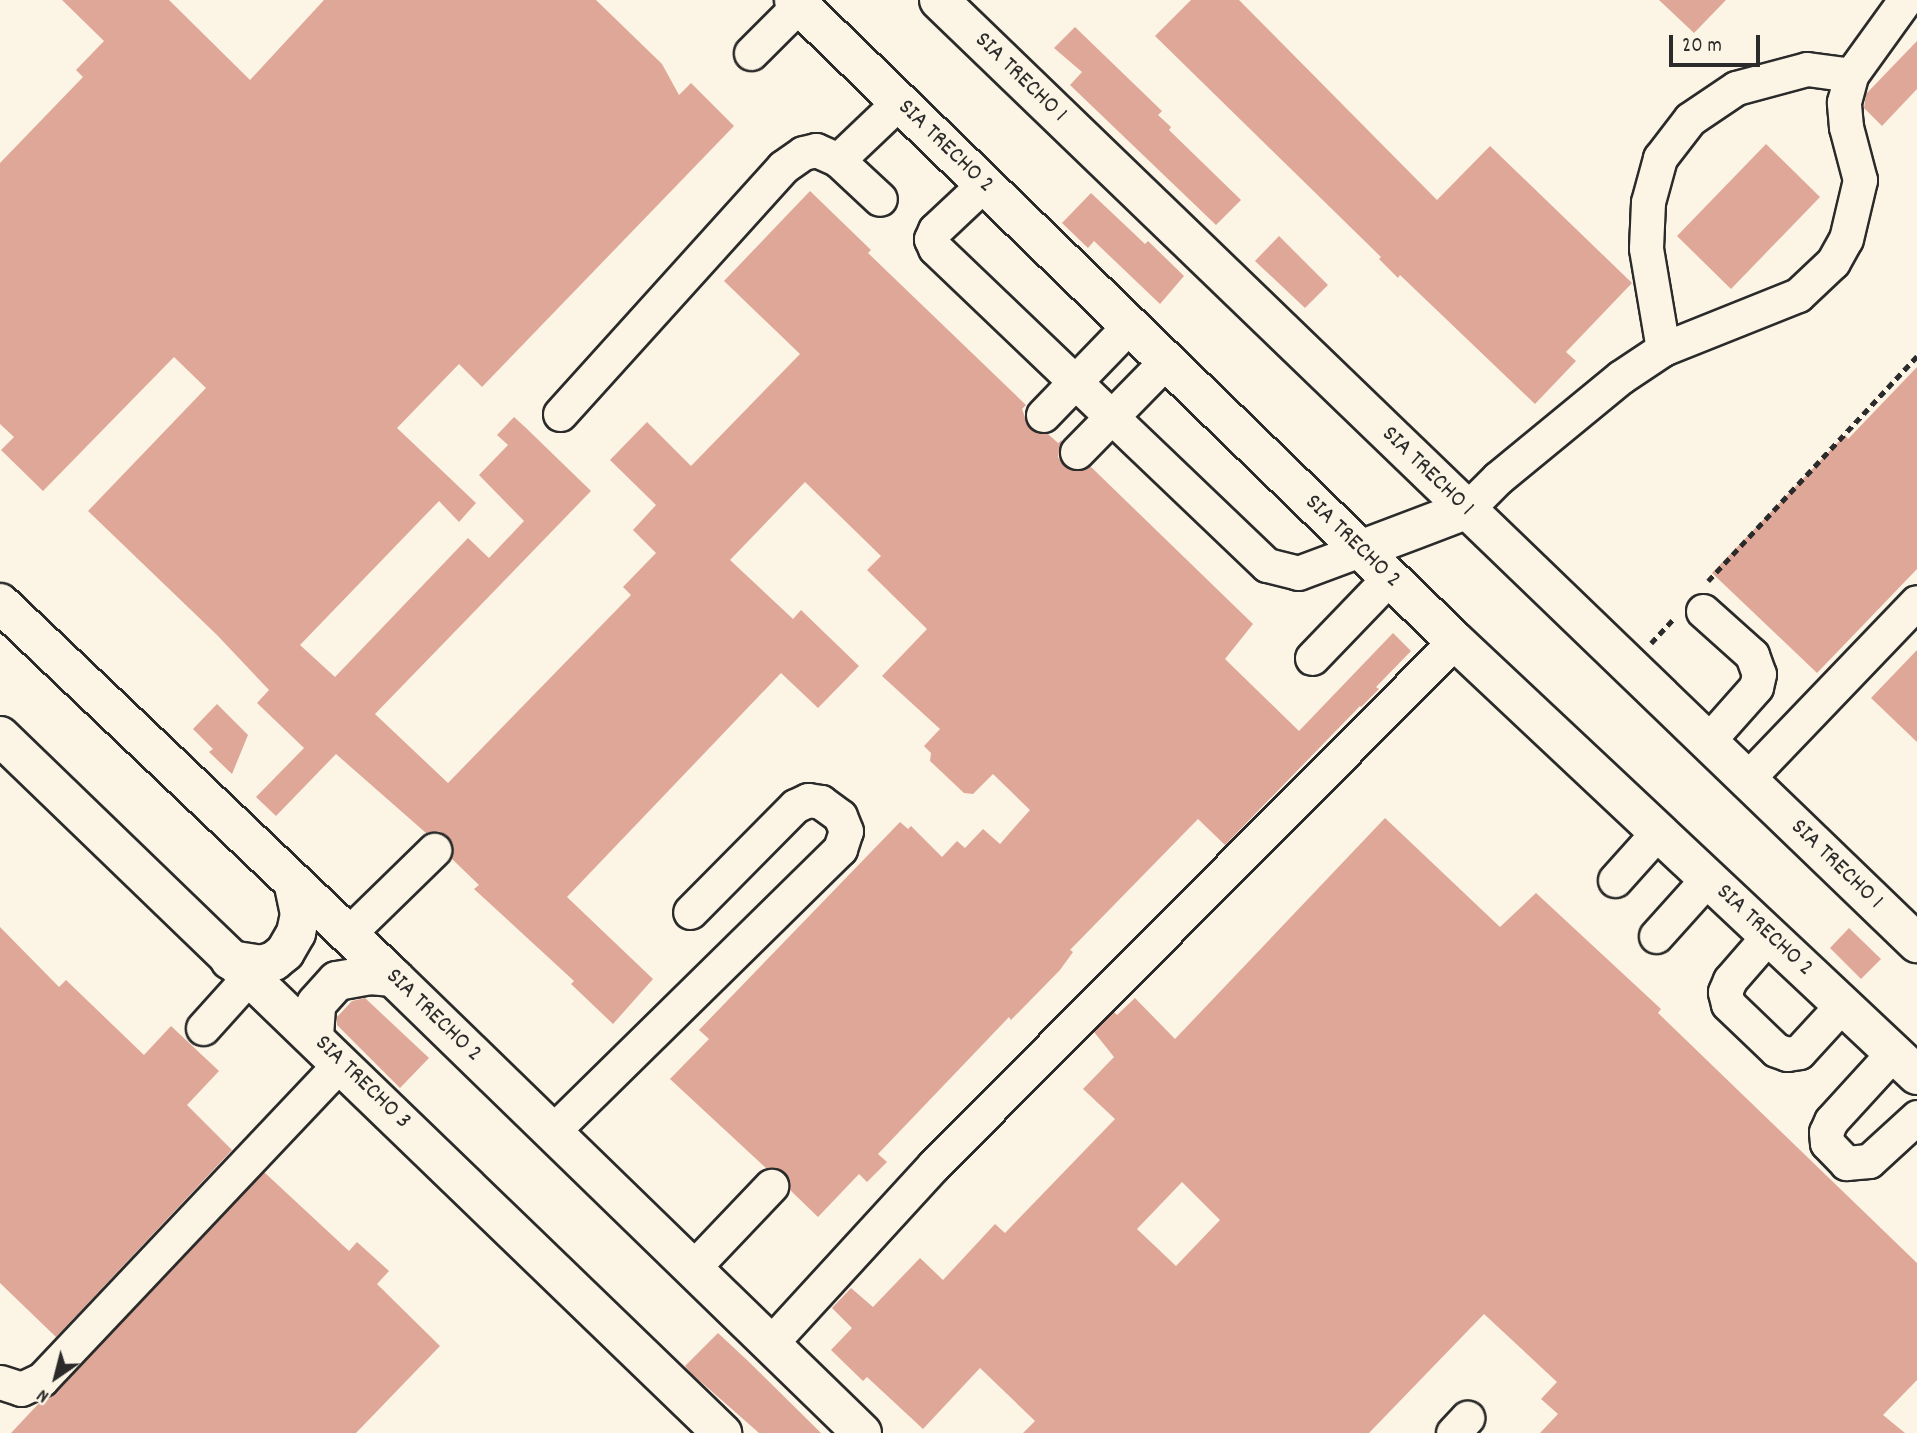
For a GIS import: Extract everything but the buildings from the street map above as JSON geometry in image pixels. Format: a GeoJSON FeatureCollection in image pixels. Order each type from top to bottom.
{"type":"FeatureCollection","features":[{"type":"Feature","properties":{"kind":"main road","name":"SIA TRECHO 1"},"geometry":{"type":"LineString","coordinates":[[939,0],[1917,943]]}},
{"type":"Feature","properties":{"kind":"main road","name":"SIA TRECHO 2"},"geometry":{"type":"LineString","coordinates":[[797,2],[1389,578],[1908,1063]]}},
{"type":"Feature","properties":{"kind":"main road"},"geometry":{"type":"LineString","coordinates":[[1360,550],[1466,510]]}},
{"type":"Feature","properties":{"kind":"main road","name":"SIA TRECHO 2"},"geometry":{"type":"LineString","coordinates":[[0,603],[294,886],[393,977],[862,1433]]}},
{"type":"Feature","properties":{"kind":"main road","name":"SIA TRECHO 3"},"geometry":{"type":"LineString","coordinates":[[0,736],[240,969],[314,1036],[710,1429]]}},
{"type":"Feature","properties":{"kind":"main road"},"geometry":{"type":"LineString","coordinates":[[240,969],[275,961],[285,952],[296,933],[300,914],[294,886]]}},
{"type":"Feature","properties":{"kind":"main road"},"geometry":{"type":"LineString","coordinates":[[314,1036],[316,1004],[337,981],[370,975],[393,977]]}},
{"type":"Feature","properties":{"kind":"street"},"geometry":{"type":"LineString","coordinates":[[1466,510],[1498,478],[1611,385],[1663,349],[1798,295],[1833,262],[1846,239],[1860,180],[1846,127],[1844,102],[1851,75],[1905,0]]}},
{"type":"Feature","properties":{"kind":"street"},"geometry":{"type":"LineString","coordinates":[[751,52],[797,2]]}},
{"type":"Feature","properties":{"kind":"street"},"geometry":{"type":"LineString","coordinates":[[1663,349],[1646,248],[1648,202],[1660,158],[1690,119],[1735,88],[1807,69],[1851,75]]}},
{"type":"Feature","properties":{"kind":"street"},"geometry":{"type":"LineString","coordinates":[[838,160],[899,102]]}},
{"type":"Feature","properties":{"kind":"street"},"geometry":{"type":"LineString","coordinates":[[560,414],[783,167],[803,153],[816,150],[838,160],[880,199]]}},
{"type":"Feature","properties":{"kind":"street"},"geometry":{"type":"LineString","coordinates":[[984,184],[935,230],[931,239],[934,248],[1267,565],[1298,573],[1360,550]]}},
{"type":"Feature","properties":{"kind":"street"},"geometry":{"type":"LineString","coordinates":[[1043,415],[1129,326]]}},
{"type":"Feature","properties":{"kind":"street"},"geometry":{"type":"LineString","coordinates":[[1077,452],[1166,361]]}},
{"type":"Feature","properties":{"kind":"street"},"geometry":{"type":"LineString","coordinates":[[1312,658],[1389,578]]}},
{"type":"Feature","properties":{"kind":"street"},"geometry":{"type":"LineString","coordinates":[[1747,779],[1917,602]]}},
{"type":"Feature","properties":{"kind":"street"},"geometry":{"type":"LineString","coordinates":[[1694,605],[1752,655],[1759,674],[1756,687],[1708,741]]}},
{"type":"Feature","properties":{"kind":"street"},"geometry":{"type":"LineString","coordinates":[[770,1344],[934,1166],[1455,641]]}},
{"type":"Feature","properties":{"kind":"street"},"geometry":{"type":"LineString","coordinates":[[552,1132],[840,849],[846,831],[840,816],[821,802],[808,800],[795,806],[690,912]]}},
{"type":"Feature","properties":{"kind":"street"},"geometry":{"type":"LineString","coordinates":[[1615,880],[1659,831]]}},
{"type":"Feature","properties":{"kind":"street"},"geometry":{"type":"LineString","coordinates":[[347,935],[434,850]]}},
{"type":"Feature","properties":{"kind":"street"},"geometry":{"type":"LineString","coordinates":[[1656,936],[1708,878]]}},
{"type":"Feature","properties":{"kind":"street"},"geometry":{"type":"LineString","coordinates":[[1770,934],[1730,980],[1725,992],[1728,1004],[1776,1050],[1787,1054],[1799,1052],[1843,1004]]}},
{"type":"Feature","properties":{"kind":"street"},"geometry":{"type":"LineString","coordinates":[[203,1028],[240,969]]}},
{"type":"Feature","properties":{"kind":"street"},"geometry":{"type":"LineString","coordinates":[[0,1382],[20,1389],[42,1379],[341,1063]]}},
{"type":"Feature","properties":{"kind":"street"},"geometry":{"type":"LineString","coordinates":[[1908,1063],[1831,1121],[1826,1132],[1827,1143],[1846,1163],[1869,1161],[1917,1117]]}},
{"type":"Feature","properties":{"kind":"street"},"geometry":{"type":"LineString","coordinates":[[692,1269],[771,1186]]}},
{"type":"Feature","properties":{"kind":"path"},"geometry":{"type":"LineString","coordinates":[[1629,666],[1694,605],[1917,356]]}}]}
